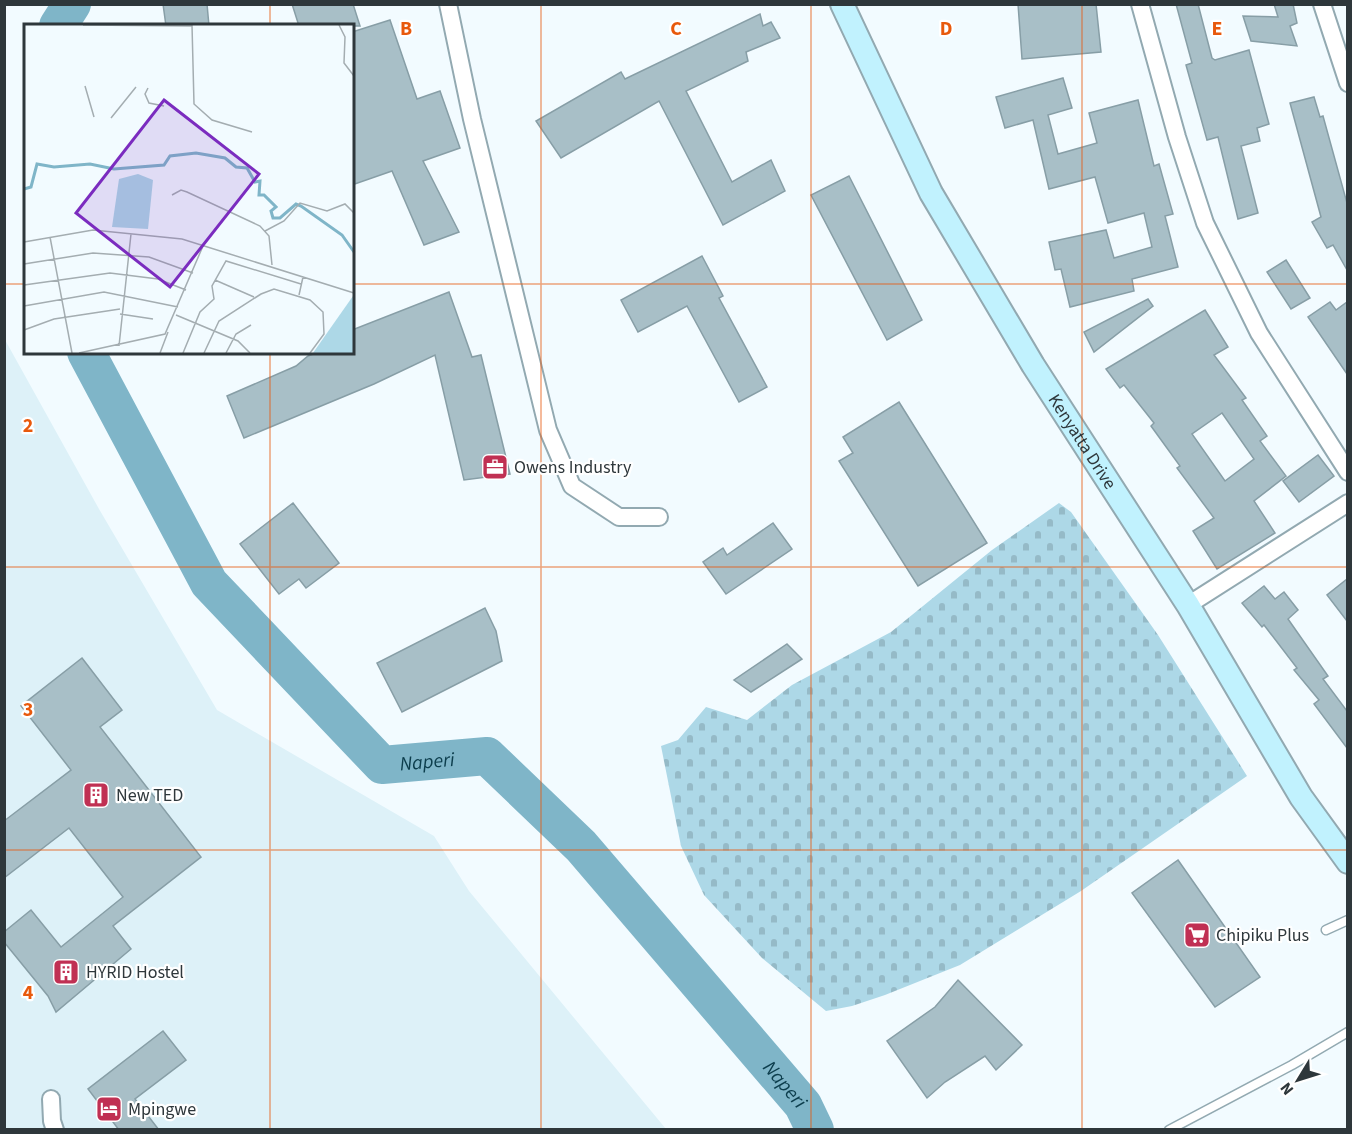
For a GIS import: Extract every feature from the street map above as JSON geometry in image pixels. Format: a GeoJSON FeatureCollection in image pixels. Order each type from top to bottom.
{"type":"FeatureCollection","features":[{"type":"Feature","properties":{"kind":"main road","name":"Kenyatta Drive"},"geometry":{"type":"LineString","coordinates":[[842,4],[931,193],[1033,366],[1188,605],[1301,797],[1347,862]]}},
{"type":"Feature","properties":{"kind":"street"},"geometry":{"type":"LineString","coordinates":[[448,4],[472,120],[548,430],[572,486],[619,517],[659,517]]}},
{"type":"Feature","properties":{"kind":"street"},"geometry":{"type":"LineString","coordinates":[[1140,4],[1177,137],[1205,223],[1259,333],[1347,472]]}},
{"type":"Feature","properties":{"kind":"street"},"geometry":{"type":"LineString","coordinates":[[1322,4],[1347,83]]}},
{"type":"Feature","properties":{"kind":"street"},"geometry":{"type":"LineString","coordinates":[[1188,605],[1347,503]]}},
{"type":"Feature","properties":{"kind":"street"},"geometry":{"type":"LineString","coordinates":[[51,1099],[52,1121],[55,1130]]}},
{"type":"Feature","properties":{"kind":"lane"},"geometry":{"type":"LineString","coordinates":[[1326,930],[1347,920]]}},
{"type":"Feature","properties":{"kind":"lane"},"geometry":{"type":"LineString","coordinates":[[1169,1130],[1292,1065],[1347,1032]]}},
{"type":"Feature","properties":{"kind":"shaded area"},"geometry":{"type":"Polygon","coordinates":[[[4,338],[99,509],[217,710],[434,836],[469,891],[666,1129],[5,1129],[4,338]]]}},
{"type":"Feature","properties":{"kind":"green space"},"geometry":{"type":"Polygon","coordinates":[[[1059,503],[1071,512],[1158,635],[1247,776],[1081,891],[960,965],[885,995],[852,1006],[826,1011],[762,958],[704,895],[681,846],[661,746],[678,740],[706,707],[747,720],[792,685],[891,632],[992,550],[1059,503]]]}},
{"type":"Feature","properties":{"kind":"building"},"geometry":{"type":"Polygon","coordinates":[[[163,4],[207,4],[209,24],[166,24],[163,4]]]}},
{"type":"Feature","properties":{"kind":"building"},"geometry":{"type":"Polygon","coordinates":[[[292,4],[353,4],[360,26],[354,26],[354,24],[298,24],[292,4]]]}},
{"type":"Feature","properties":{"kind":"building"},"geometry":{"type":"Polygon","coordinates":[[[1018,4],[1096,4],[1101,52],[1022,59],[1018,4]]]}},
{"type":"Feature","properties":{"kind":"building"},"geometry":{"type":"Polygon","coordinates":[[[1176,4],[1198,4],[1212,58],[1215,60],[1249,50],[1269,124],[1257,128],[1260,141],[1241,146],[1258,213],[1238,219],[1218,137],[1207,140],[1186,65],[1192,63],[1176,4]]]}},
{"type":"Feature","properties":{"kind":"building"},"geometry":{"type":"Polygon","coordinates":[[[1274,4],[1293,4],[1297,23],[1290,26],[1297,46],[1251,41],[1243,16],[1278,17],[1274,4]]]}},
{"type":"Feature","properties":{"kind":"building"},"geometry":{"type":"Polygon","coordinates":[[[760,14],[763,26],[771,22],[780,38],[746,52],[748,61],[686,91],[732,182],[771,160],[785,191],[723,225],[659,101],[561,158],[536,121],[621,72],[625,79],[760,14]]]}},
{"type":"Feature","properties":{"kind":"building"},"geometry":{"type":"Polygon","coordinates":[[[390,20],[417,99],[440,91],[460,148],[423,161],[459,232],[424,245],[392,171],[354,184],[354,31],[390,20]]]}},
{"type":"Feature","properties":{"kind":"building"},"geometry":{"type":"Polygon","coordinates":[[[1063,78],[1072,108],[1048,115],[1058,154],[1097,143],[1089,113],[1138,100],[1154,166],[1159,164],[1173,214],[1165,216],[1178,267],[1132,279],[1134,291],[1070,307],[1061,269],[1055,270],[1049,242],[1106,230],[1114,258],[1152,247],[1144,213],[1108,223],[1095,177],[1049,189],[1033,120],[1005,128],[996,97],[1063,78]]]}},
{"type":"Feature","properties":{"kind":"building"},"geometry":{"type":"Polygon","coordinates":[[[1314,97],[1320,117],[1323,116],[1347,203],[1347,270],[1333,245],[1327,248],[1312,222],[1321,217],[1290,103],[1314,97]]]}},
{"type":"Feature","properties":{"kind":"building"},"geometry":{"type":"Polygon","coordinates":[[[849,176],[922,320],[887,340],[811,195],[849,176]]]}},
{"type":"Feature","properties":{"kind":"building"},"geometry":{"type":"Polygon","coordinates":[[[702,256],[723,296],[719,298],[767,387],[739,402],[687,306],[638,332],[621,300],[702,256]]]}},
{"type":"Feature","properties":{"kind":"building"},"geometry":{"type":"Polygon","coordinates":[[[1286,260],[1310,298],[1291,309],[1267,272],[1286,260]]]}},
{"type":"Feature","properties":{"kind":"building"},"geometry":{"type":"Polygon","coordinates":[[[449,292],[472,357],[481,355],[510,474],[464,480],[435,355],[374,384],[244,438],[227,396],[296,366],[314,354],[354,354],[354,329],[449,292]]]}},
{"type":"Feature","properties":{"kind":"building"},"geometry":{"type":"Polygon","coordinates":[[[1148,299],[1153,306],[1094,352],[1084,332],[1148,299]]]}},
{"type":"Feature","properties":{"kind":"building"},"geometry":{"type":"Polygon","coordinates":[[[1330,302],[1336,310],[1347,302],[1347,374],[1308,317],[1330,302]]]}},
{"type":"Feature","properties":{"kind":"building"},"geometry":{"type":"Polygon","coordinates":[[[1205,310],[1228,347],[1214,355],[1246,398],[1242,400],[1267,436],[1260,441],[1286,476],[1254,501],[1275,533],[1217,569],[1193,531],[1214,518],[1177,468],[1180,466],[1151,426],[1154,423],[1124,385],[1120,388],[1106,369],[1205,310]],[[1222,413],[1192,434],[1225,481],[1254,459],[1222,413]]]}},
{"type":"Feature","properties":{"kind":"building"},"geometry":{"type":"Polygon","coordinates":[[[899,402],[987,543],[918,586],[839,461],[853,453],[843,437],[899,402]]]}},
{"type":"Feature","properties":{"kind":"building"},"geometry":{"type":"Polygon","coordinates":[[[1318,455],[1334,476],[1299,502],[1283,481],[1318,455]]]}},
{"type":"Feature","properties":{"kind":"building"},"geometry":{"type":"Polygon","coordinates":[[[293,503],[339,563],[306,588],[299,579],[279,594],[240,544],[293,503]]]}},
{"type":"Feature","properties":{"kind":"building"},"geometry":{"type":"Polygon","coordinates":[[[773,523],[792,549],[726,594],[703,562],[723,548],[727,555],[773,523]]]}},
{"type":"Feature","properties":{"kind":"building"},"geometry":{"type":"Polygon","coordinates":[[[1347,579],[1347,621],[1327,595],[1347,579]]]}},
{"type":"Feature","properties":{"kind":"building"},"geometry":{"type":"Polygon","coordinates":[[[1264,586],[1275,599],[1284,592],[1298,610],[1288,619],[1328,676],[1323,679],[1347,711],[1347,748],[1314,704],[1319,700],[1294,670],[1297,668],[1264,625],[1262,627],[1242,603],[1264,586]]]}},
{"type":"Feature","properties":{"kind":"building"},"geometry":{"type":"Polygon","coordinates":[[[485,608],[496,631],[502,661],[402,712],[377,663],[485,608]]]}},
{"type":"Feature","properties":{"kind":"building"},"geometry":{"type":"Polygon","coordinates":[[[787,644],[802,659],[751,692],[734,680],[787,644]]]}},
{"type":"Feature","properties":{"kind":"building","name":"New TED"},"geometry":{"type":"Polygon","coordinates":[[[82,658],[122,710],[100,727],[201,857],[113,926],[131,949],[56,1012],[48,996],[4,942],[4,932],[31,910],[61,947],[123,897],[69,828],[4,878],[4,821],[71,770],[21,706],[82,658]]]}},
{"type":"Feature","properties":{"kind":"building","name":"Chipiku Plus"},"geometry":{"type":"Polygon","coordinates":[[[1178,860],[1260,977],[1215,1007],[1132,893],[1178,860]]]}},
{"type":"Feature","properties":{"kind":"building"},"geometry":{"type":"Polygon","coordinates":[[[958,980],[1022,1045],[996,1070],[985,1056],[945,1082],[927,1098],[887,1041],[935,1007],[958,980]]]}},
{"type":"Feature","properties":{"kind":"building"},"geometry":{"type":"Polygon","coordinates":[[[163,1031],[186,1060],[135,1099],[159,1130],[119,1130],[88,1089],[163,1031]]]}},
{"type":"Feature","properties":{"kind":"waterway"},"geometry":{"type":"LineString","coordinates":[[59,24],[72,4]]}},
{"type":"Feature","properties":{"kind":"waterway","name":"Naperi"},"geometry":{"type":"LineString","coordinates":[[87,354],[209,583],[382,765],[487,756],[581,846],[803,1105],[815,1130]]}},
{"type":"Feature","properties":{"kind":"place","name":"Owens Industry"},"geometry":{"type":"Point","coordinates":[495,467]}},
{"type":"Feature","properties":{"kind":"place","name":"New TED"},"geometry":{"type":"Point","coordinates":[96,795]}},
{"type":"Feature","properties":{"kind":"place","name":"Chipiku Plus"},"geometry":{"type":"Point","coordinates":[1197,935]}},
{"type":"Feature","properties":{"kind":"place","name":"HYRID Hostel"},"geometry":{"type":"Point","coordinates":[66,972]}},
{"type":"Feature","properties":{"kind":"place","name":"Mpingwe"},"geometry":{"type":"Point","coordinates":[109,1109]}}]}
